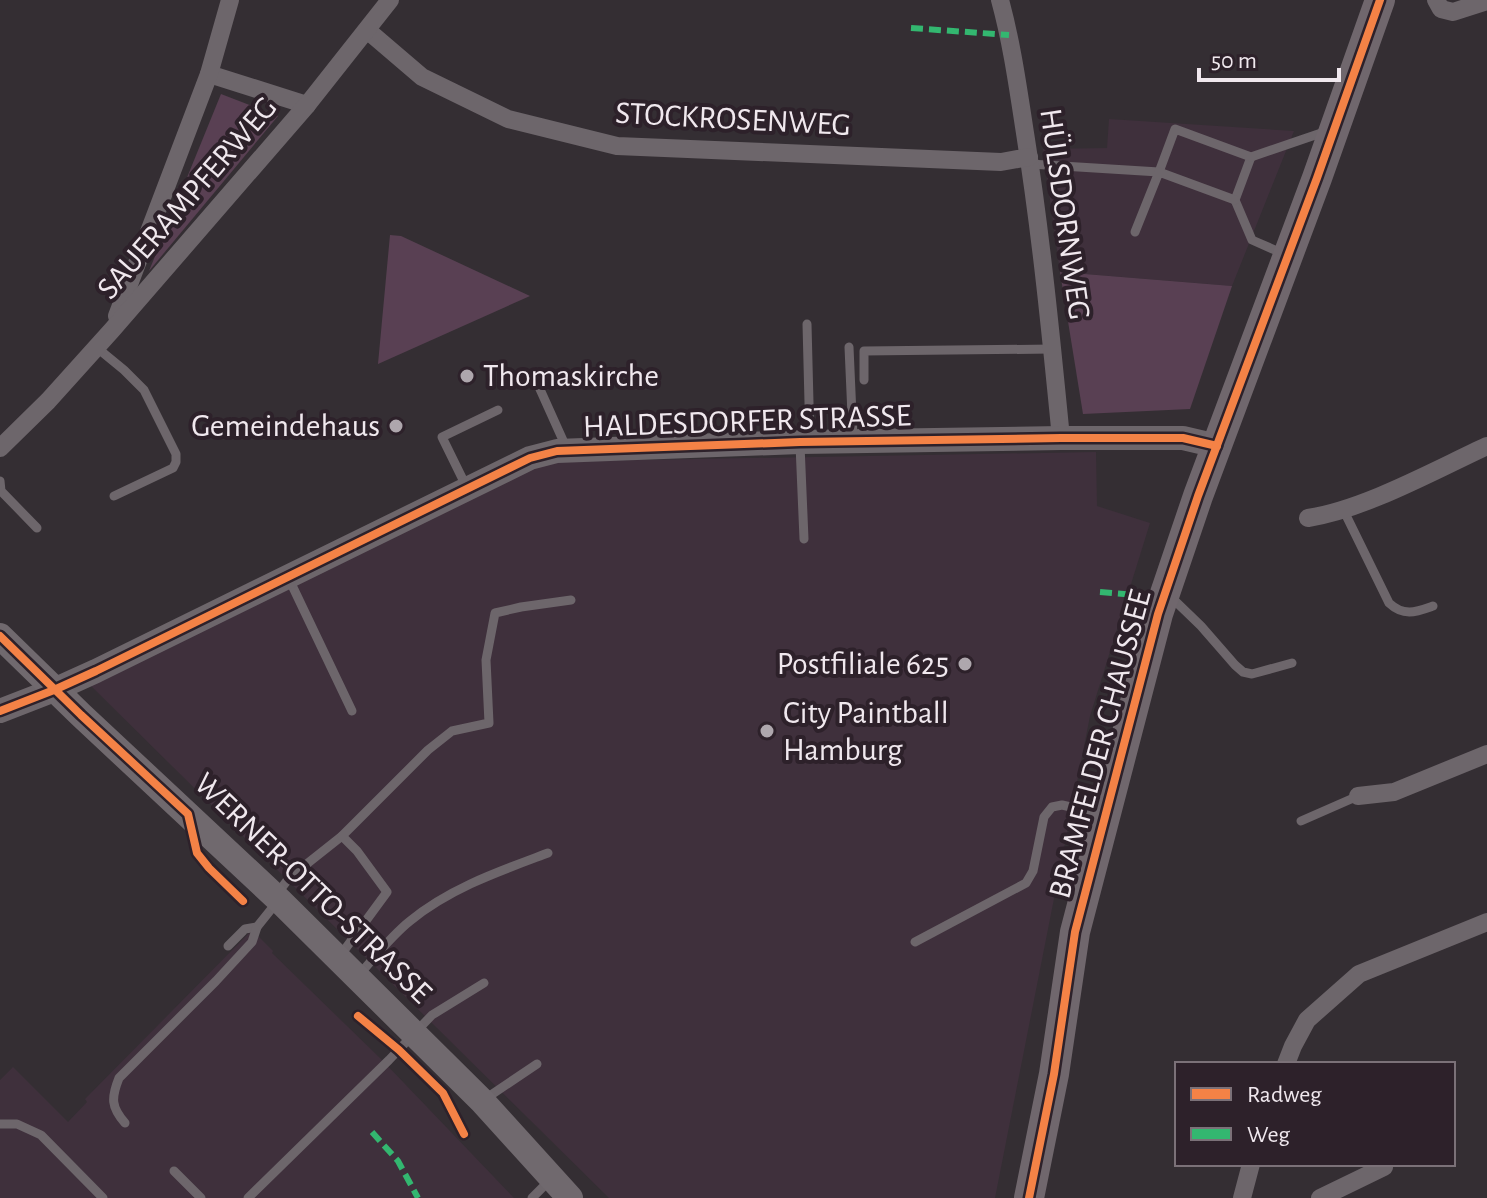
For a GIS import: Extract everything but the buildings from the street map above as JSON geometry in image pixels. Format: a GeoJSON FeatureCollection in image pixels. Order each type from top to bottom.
{"type":"FeatureCollection","features":[{"type":"Feature","properties":{"kind":"main road","name":"BRAMFELDER CHAUSSEE"},"geometry":{"type":"LineString","coordinates":[[1029,1198],[1054,1074],[1075,932],[1165,592],[1380,0]]}},
{"type":"Feature","properties":{"kind":"main road","name":"WERNER-OTTO-STRASSE"},"geometry":{"type":"LineString","coordinates":[[0,636],[348,968],[482,1101],[570,1198]]}},
{"type":"Feature","properties":{"kind":"street"},"geometry":{"type":"LineString","coordinates":[[209,74],[230,0]]}},
{"type":"Feature","properties":{"kind":"street","name":"SAUERAMPFERWEG"},"geometry":{"type":"LineString","coordinates":[[0,448],[48,401],[112,330],[307,105],[390,0]]}},
{"type":"Feature","properties":{"kind":"street","name":"HÜLSDORNWEG"},"geometry":{"type":"LineString","coordinates":[[1000,0],[1009,35],[1046,279],[1061,438]]}},
{"type":"Feature","properties":{"kind":"street"},"geometry":{"type":"LineString","coordinates":[[1436,0],[1441,9],[1453,12],[1487,1]]}},
{"type":"Feature","properties":{"kind":"street","name":"STOCKROSENWEG"},"geometry":{"type":"LineString","coordinates":[[367,30],[422,77],[508,119],[617,146],[1029,161]]}},
{"type":"Feature","properties":{"kind":"street","name":"SAUERAMPFERWEG"},"geometry":{"type":"LineString","coordinates":[[112,330],[209,74],[307,105]]}},
{"type":"Feature","properties":{"kind":"street","name":"HALDESDORFER STRASSE"},"geometry":{"type":"LineString","coordinates":[[0,711],[96,671],[530,458],[557,451],[805,442],[1061,438],[1183,438],[1217,446]]}},
{"type":"Feature","properties":{"kind":"street"},"geometry":{"type":"LineString","coordinates":[[1308,518],[1329,515],[1387,492],[1487,446]]}},
{"type":"Feature","properties":{"kind":"street"},"geometry":{"type":"LineString","coordinates":[[1358,796],[1394,792],[1487,754]]}},
{"type":"Feature","properties":{"kind":"street"},"geometry":{"type":"LineString","coordinates":[[1287,1062],[1307,1020],[1359,974],[1487,922]]}},
{"type":"Feature","properties":{"kind":"street"},"geometry":{"type":"LineString","coordinates":[[1242,1198],[1250,1166]]}},
{"type":"Feature","properties":{"kind":"street"},"geometry":{"type":"LineString","coordinates":[[1320,1198],[1384,1167]]}},
{"type":"Feature","properties":{"kind":"lane"},"geometry":{"type":"LineString","coordinates":[[1135,232],[1175,129],[1251,157],[1335,128]]}},
{"type":"Feature","properties":{"kind":"lane"},"geometry":{"type":"LineString","coordinates":[[1251,157],[1235,200],[1252,240],[1288,256]]}},
{"type":"Feature","properties":{"kind":"lane"},"geometry":{"type":"LineString","coordinates":[[1029,161],[1159,172],[1235,200]]}},
{"type":"Feature","properties":{"kind":"lane"},"geometry":{"type":"LineString","coordinates":[[804,539],[807,324]]}},
{"type":"Feature","properties":{"kind":"lane"},"geometry":{"type":"LineString","coordinates":[[96,347],[144,390],[176,454],[173,468],[114,496]]}},
{"type":"Feature","properties":{"kind":"lane"},"geometry":{"type":"LineString","coordinates":[[849,347],[853,441]]}},
{"type":"Feature","properties":{"kind":"lane"},"geometry":{"type":"LineString","coordinates":[[864,380],[864,351],[1052,349]]}},
{"type":"Feature","properties":{"kind":"lane"},"geometry":{"type":"LineString","coordinates":[[539,387],[568,450]]}},
{"type":"Feature","properties":{"kind":"lane"},"geometry":{"type":"LineString","coordinates":[[467,488],[442,437],[498,410]]}},
{"type":"Feature","properties":{"kind":"lane"},"geometry":{"type":"LineString","coordinates":[[0,481],[1,491],[37,528]]}},
{"type":"Feature","properties":{"kind":"lane"},"geometry":{"type":"LineString","coordinates":[[1343,509],[1389,603],[1395,609],[1410,614],[1433,606]]}},
{"type":"Feature","properties":{"kind":"lane"},"geometry":{"type":"LineString","coordinates":[[288,575],[352,711]]}},
{"type":"Feature","properties":{"kind":"lane"},"geometry":{"type":"LineString","coordinates":[[1165,592],[1243,672],[1252,674],[1292,663]]}},
{"type":"Feature","properties":{"kind":"lane"},"geometry":{"type":"LineString","coordinates":[[125,1123],[112,1100],[119,1078],[252,942],[257,927],[289,878],[342,836],[440,740],[452,731],[489,723],[486,660],[495,613],[571,600]]}},
{"type":"Feature","properties":{"kind":"lane"},"geometry":{"type":"LineString","coordinates":[[1301,821],[1358,796]]}},
{"type":"Feature","properties":{"kind":"lane"},"geometry":{"type":"LineString","coordinates":[[915,942],[1026,883],[1033,871],[1044,817],[1052,807],[1062,805],[1105,815]]}},
{"type":"Feature","properties":{"kind":"lane"},"geometry":{"type":"LineString","coordinates":[[342,836],[387,892],[348,968]]}},
{"type":"Feature","properties":{"kind":"lane"},"geometry":{"type":"LineString","coordinates":[[348,968],[441,900],[479,879],[548,853]]}},
{"type":"Feature","properties":{"kind":"lane"},"geometry":{"type":"LineString","coordinates":[[228,946],[245,929],[257,927]]}},
{"type":"Feature","properties":{"kind":"lane"},"geometry":{"type":"LineString","coordinates":[[248,1198],[432,1015],[484,983]]}},
{"type":"Feature","properties":{"kind":"lane"},"geometry":{"type":"LineString","coordinates":[[482,1101],[537,1064]]}},
{"type":"Feature","properties":{"kind":"lane"},"geometry":{"type":"LineString","coordinates":[[0,1124],[17,1124],[41,1135],[103,1198]]}},
{"type":"Feature","properties":{"kind":"lane"},"geometry":{"type":"LineString","coordinates":[[174,1171],[201,1198]]}},
{"type":"Feature","properties":{"kind":"lane"},"geometry":{"type":"LineString","coordinates":[[532,1198],[551,1179]]}},
{"type":"Feature","properties":{"kind":"shaded area"},"geometry":{"type":"Polygon","coordinates":[[[221,94],[278,116],[149,271],[221,94]]]}},
{"type":"Feature","properties":{"kind":"shaded area"},"geometry":{"type":"Polygon","coordinates":[[[1109,119],[1294,131],[1232,286],[1060,272],[1043,149],[1107,148],[1109,119]]]}},
{"type":"Feature","properties":{"kind":"shaded area"},"geometry":{"type":"Polygon","coordinates":[[[390,235],[401,236],[530,296],[378,364],[390,235]]]}},
{"type":"Feature","properties":{"kind":"shaded area"},"geometry":{"type":"Polygon","coordinates":[[[1060,272],[1232,286],[1190,409],[1083,414],[1060,272]]]}},
{"type":"Feature","properties":{"kind":"shaded area"},"geometry":{"type":"Polygon","coordinates":[[[1096,452],[1097,506],[1150,523],[1090,716],[995,1198],[609,1198],[86,681],[528,462],[1096,452]]]}},
{"type":"Feature","properties":{"kind":"shaded area"},"geometry":{"type":"Polygon","coordinates":[[[252,930],[514,1198],[0,1198],[0,1080],[13,1067],[68,1122],[87,1102],[85,1099],[252,930]]]}},
{"type":"Feature","properties":{"kind":"marked path"},"geometry":{"type":"LineString","coordinates":[[911,28],[1009,35]]}},
{"type":"Feature","properties":{"kind":"marked path"},"geometry":{"type":"LineString","coordinates":[[1100,592],[1135,595]]}},
{"type":"Feature","properties":{"kind":"marked path"},"geometry":{"type":"LineString","coordinates":[[372,1132],[398,1161],[418,1198]]}},
{"type":"Feature","properties":{"kind":"cycle path"},"geometry":{"type":"LineString","coordinates":[[1029,1198],[1054,1074],[1075,932],[1158,614],[1198,496],[1380,0]]}},
{"type":"Feature","properties":{"kind":"cycle path"},"geometry":{"type":"LineString","coordinates":[[0,711],[96,671],[530,458],[557,451],[800,442],[1061,438],[1183,438],[1217,446]]}},
{"type":"Feature","properties":{"kind":"cycle path"},"geometry":{"type":"LineString","coordinates":[[0,636],[188,814],[197,853],[243,901]]}},
{"type":"Feature","properties":{"kind":"cycle path"},"geometry":{"type":"LineString","coordinates":[[358,1016],[443,1093],[464,1134]]}},
{"type":"Feature","properties":{"kind":"place","name":"Thomaskirche"},"geometry":{"type":"Point","coordinates":[467,376]}},
{"type":"Feature","properties":{"kind":"place","name":"Gemeindehaus"},"geometry":{"type":"Point","coordinates":[396,426]}},
{"type":"Feature","properties":{"kind":"place","name":"Postfiliale 625"},"geometry":{"type":"Point","coordinates":[965,664]}},
{"type":"Feature","properties":{"kind":"place","name":"City Paintball Hamburg"},"geometry":{"type":"Point","coordinates":[767,731]}}]}
